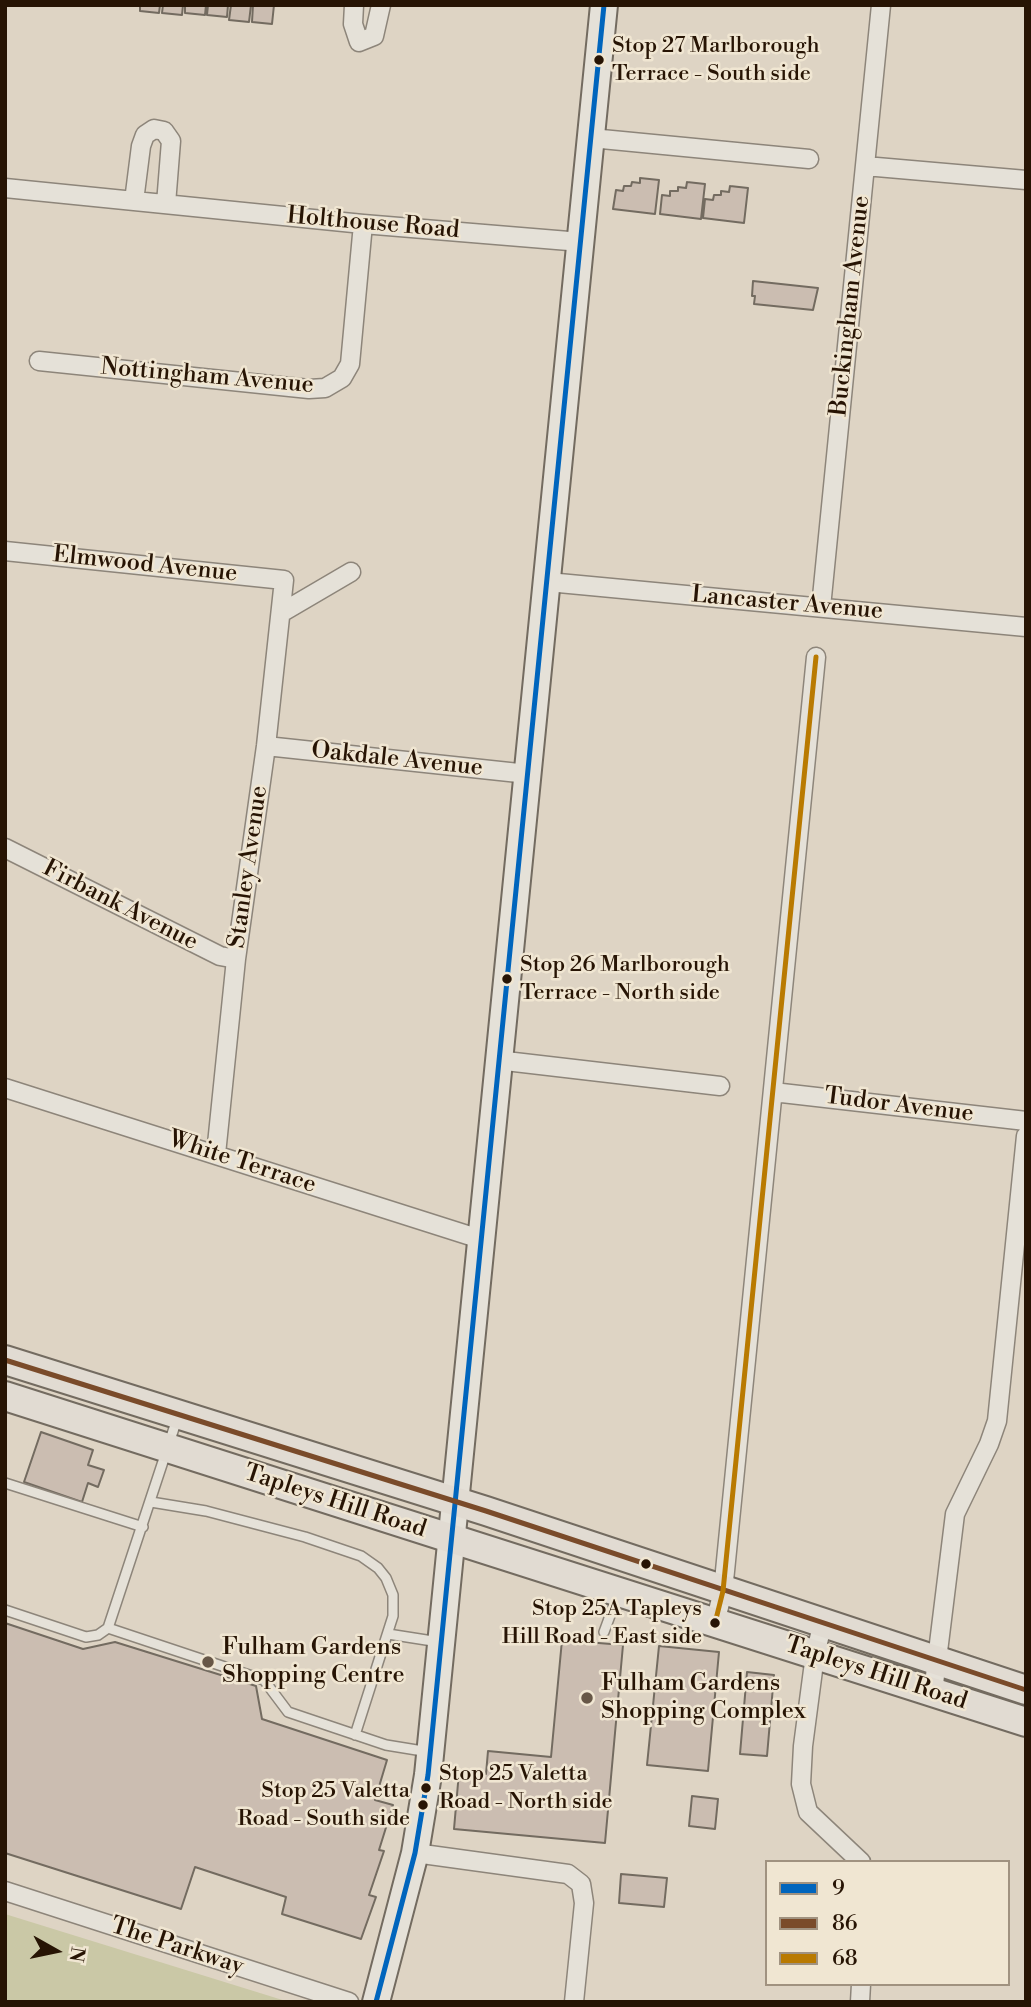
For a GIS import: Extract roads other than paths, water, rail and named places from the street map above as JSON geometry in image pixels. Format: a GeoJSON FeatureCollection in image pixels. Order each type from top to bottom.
{"type":"FeatureCollection","features":[{"type":"Feature","properties":{"kind":"main road","name":"Tapleys Hill Road"},"geometry":{"type":"LineString","coordinates":[[5,1360],[456,1501],[1026,1690]]}},
{"type":"Feature","properties":{"kind":"main road","name":"Tapleys Hill Road"},"geometry":{"type":"LineString","coordinates":[[5,1396],[1026,1722]]}},
{"type":"Feature","properties":{"kind":"street"},"geometry":{"type":"LineString","coordinates":[[354,5],[353,24],[359,42],[374,36],[381,5]]}},
{"type":"Feature","properties":{"kind":"street"},"geometry":{"type":"LineString","coordinates":[[376,2002],[415,1853],[430,1752],[604,5]]}},
{"type":"Feature","properties":{"kind":"street","name":"Buckingham Avenue"},"geometry":{"type":"LineString","coordinates":[[821,607],[881,5]]}},
{"type":"Feature","properties":{"kind":"street"},"geometry":{"type":"LineString","coordinates":[[134,201],[141,146],[145,135],[154,129],[164,131],[171,141],[166,204]]}},
{"type":"Feature","properties":{"kind":"street"},"geometry":{"type":"LineString","coordinates":[[591,138],[809,159]]}},
{"type":"Feature","properties":{"kind":"street"},"geometry":{"type":"LineString","coordinates":[[865,166],[1026,180]]}},
{"type":"Feature","properties":{"kind":"street","name":"Holthouse Road"},"geometry":{"type":"LineString","coordinates":[[5,188],[363,225],[581,242]]}},
{"type":"Feature","properties":{"kind":"street","name":"Nottingham Avenue"},"geometry":{"type":"LineString","coordinates":[[39,361],[309,390],[325,388],[342,378],[350,364],[363,225]]}},
{"type":"Feature","properties":{"kind":"street","name":"Elmwood Avenue"},"geometry":{"type":"LineString","coordinates":[[5,551],[284,580]]}},
{"type":"Feature","properties":{"kind":"street"},"geometry":{"type":"LineString","coordinates":[[281,613],[351,572]]}},
{"type":"Feature","properties":{"kind":"street","name":"Stanley Avenue"},"geometry":{"type":"LineString","coordinates":[[216,1154],[236,959],[266,746],[284,580]]}},
{"type":"Feature","properties":{"kind":"street","name":"Lancaster Avenue"},"geometry":{"type":"LineString","coordinates":[[548,582],[1026,627]]}},
{"type":"Feature","properties":{"kind":"street"},"geometry":{"type":"LineString","coordinates":[[715,1623],[723,1591],[816,657]]}},
{"type":"Feature","properties":{"kind":"street","name":"Oakdale Avenue"},"geometry":{"type":"LineString","coordinates":[[266,746],[528,774]]}},
{"type":"Feature","properties":{"kind":"street","name":"Firbank Avenue"},"geometry":{"type":"LineString","coordinates":[[5,848],[220,956],[236,959]]}},
{"type":"Feature","properties":{"kind":"street"},"geometry":{"type":"LineString","coordinates":[[497,1060],[720,1086]]}},
{"type":"Feature","properties":{"kind":"street","name":"White Terrace"},"geometry":{"type":"LineString","coordinates":[[5,1088],[480,1239]]}},
{"type":"Feature","properties":{"kind":"street","name":"Tudor Avenue"},"geometry":{"type":"LineString","coordinates":[[773,1091],[1026,1121]]}},
{"type":"Feature","properties":{"kind":"street"},"geometry":{"type":"LineString","coordinates":[[933,1692],[956,1514],[997,1421],[1026,1136]]}},
{"type":"Feature","properties":{"kind":"street"},"geometry":{"type":"LineString","coordinates":[[823,1622],[815,1655],[803,1746],[801,1784],[808,1812],[859,1860]]}},
{"type":"Feature","properties":{"kind":"street"},"geometry":{"type":"LineString","coordinates":[[415,1853],[568,1874],[581,1884],[584,1903],[575,2002]]}},
{"type":"Feature","properties":{"kind":"street","name":"The Parkway"},"geometry":{"type":"LineString","coordinates":[[5,1891],[349,2002]]}},
{"type":"Feature","properties":{"kind":"lane"},"geometry":{"type":"LineString","coordinates":[[5,1610],[86,1637],[98,1635],[108,1628],[179,1415]]}},
{"type":"Feature","properties":{"kind":"lane"},"geometry":{"type":"LineString","coordinates":[[5,1483],[143,1527]]}},
{"type":"Feature","properties":{"kind":"lane"},"geometry":{"type":"LineString","coordinates":[[151,1502],[206,1511],[305,1537],[368,1560],[386,1577],[393,1595],[393,1616],[355,1735]]}},
{"type":"Feature","properties":{"kind":"lane"},"geometry":{"type":"LineString","coordinates":[[604,1632],[619,1592]]}},
{"type":"Feature","properties":{"kind":"lane"},"geometry":{"type":"LineString","coordinates":[[108,1628],[252,1674],[267,1682],[288,1712],[390,1746],[430,1752]]}},
{"type":"Feature","properties":{"kind":"lane"},"geometry":{"type":"LineString","coordinates":[[388,1634],[441,1642]]}},
{"type":"Feature","properties":{"kind":"place","name":"Stop 27 Marlborough Terrace - South side"},"geometry":{"type":"Point","coordinates":[599,60]}},
{"type":"Feature","properties":{"kind":"place","name":"Stop 26 Marlborough Terrace - North side"},"geometry":{"type":"Point","coordinates":[507,979]}},
{"type":"Feature","properties":{"kind":"place","name":"Stop 25A Tapleys Hill Road - East side"},"geometry":{"type":"Point","coordinates":[715,1623]}},
{"type":"Feature","properties":{"kind":"place","name":"Fulham Gardens Shopping Centre"},"geometry":{"type":"Point","coordinates":[208,1662]}},
{"type":"Feature","properties":{"kind":"place","name":"Fulham Gardens Shopping Complex"},"geometry":{"type":"Point","coordinates":[587,1698]}},
{"type":"Feature","properties":{"kind":"place","name":"Stop 25 Valetta Road - North side"},"geometry":{"type":"Point","coordinates":[426,1788]}},
{"type":"Feature","properties":{"kind":"place","name":"Stop 25 Valetta Road - South side"},"geometry":{"type":"Point","coordinates":[423,1805]}}]}
